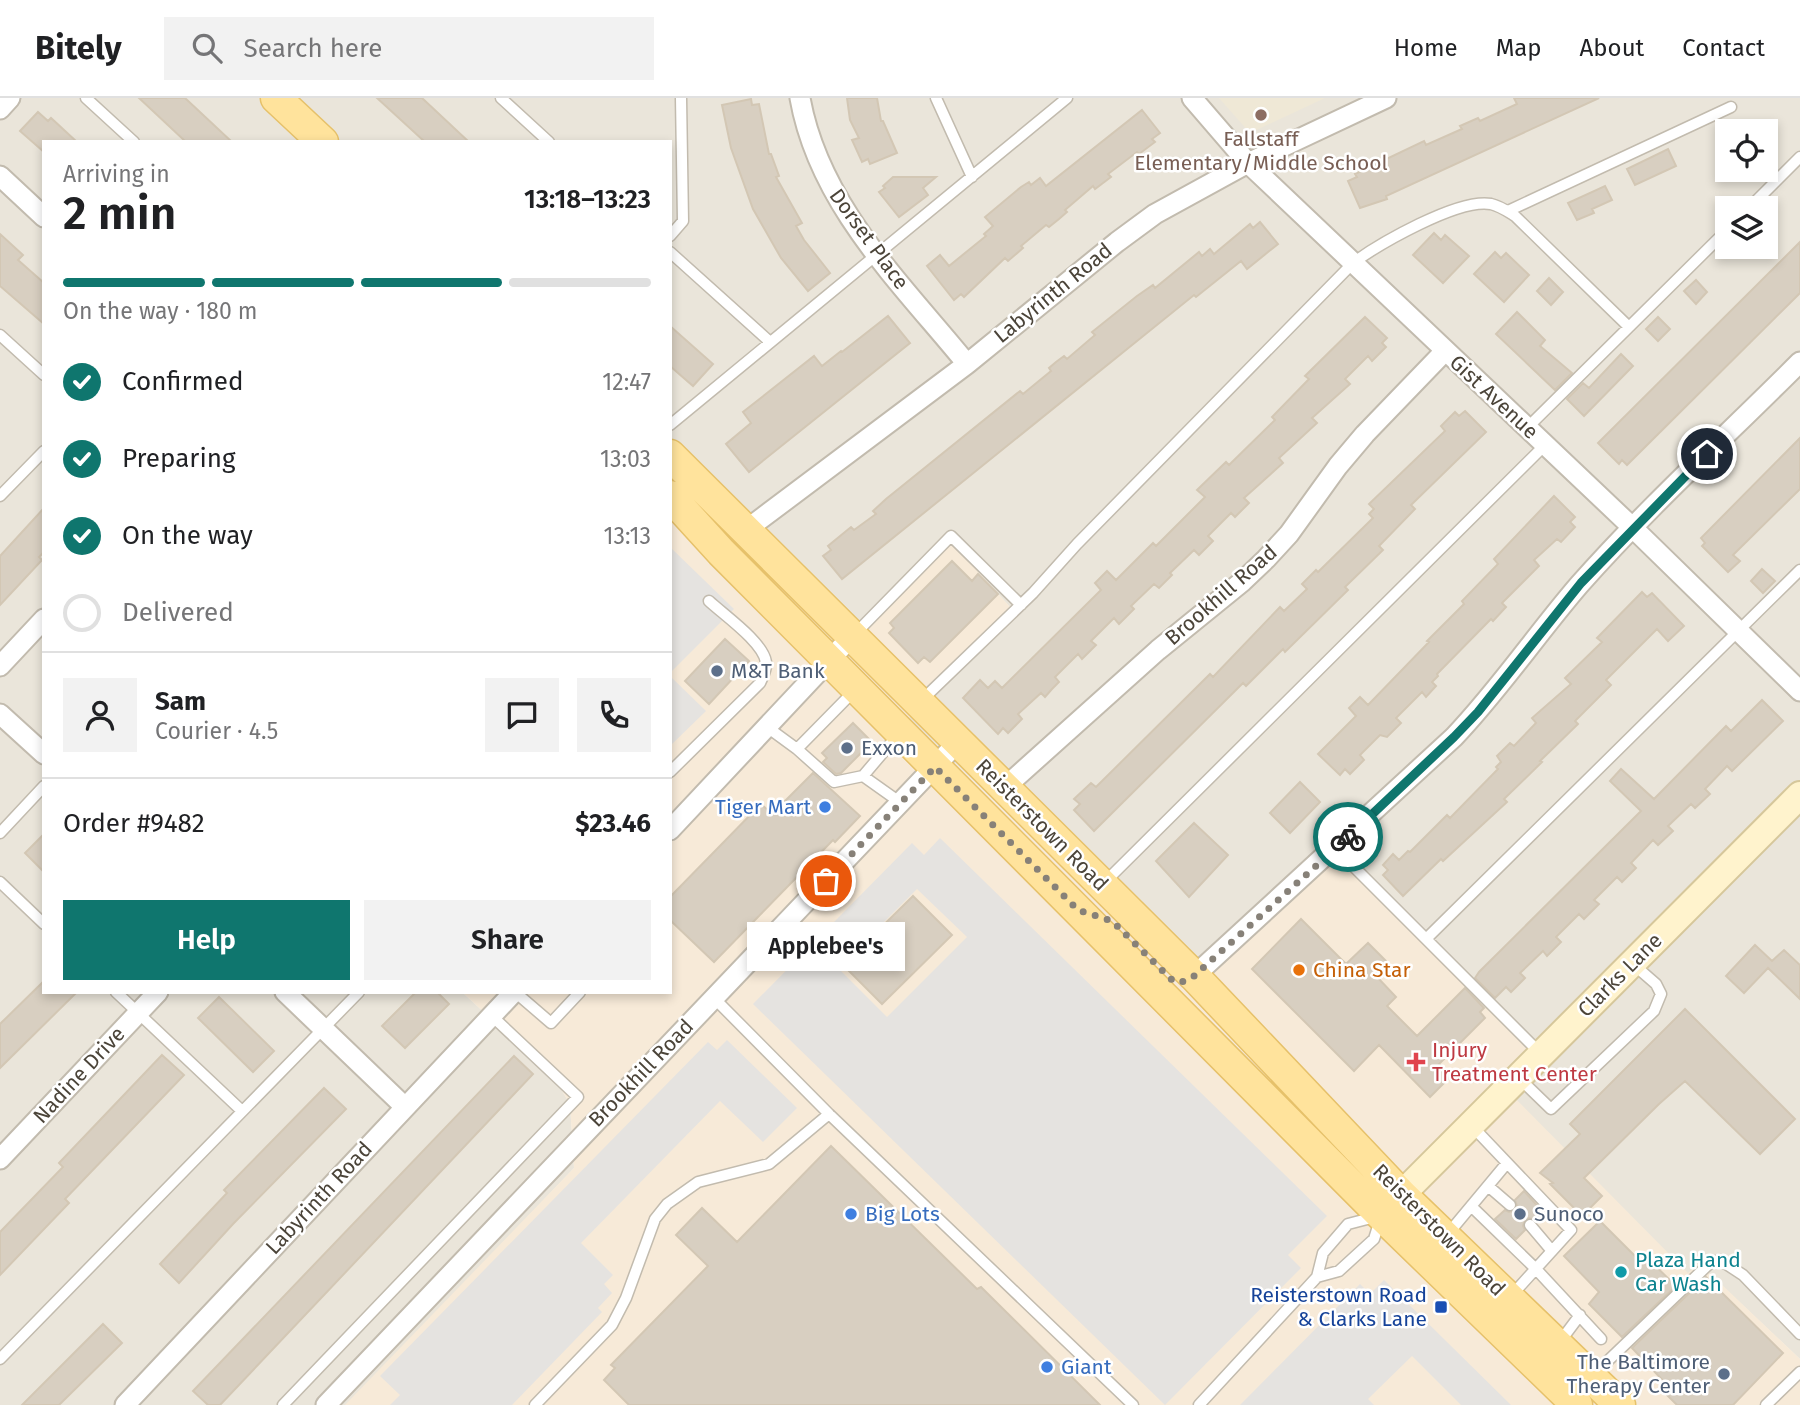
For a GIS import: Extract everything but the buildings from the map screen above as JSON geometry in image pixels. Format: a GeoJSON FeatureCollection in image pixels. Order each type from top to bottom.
{"type":"FeatureCollection","features":[{"type":"Feature","properties":{"kind":"main road"},"geometry":{"type":"LineString","coordinates":[[276,98],[321,140]]}},
{"type":"Feature","properties":{"kind":"main road","name":"Reisterstown Road"},"geometry":{"type":"LineString","coordinates":[[672,457],[1194,976],[1392,1205],[1577,1405]]}},
{"type":"Feature","properties":{"kind":"main road","name":"Reisterstown Road"},"geometry":{"type":"LineString","coordinates":[[672,498],[722,552],[1078,910],[1392,1205],[1445,1237],[1619,1405]]}},
{"type":"Feature","properties":{"kind":"main road"},"geometry":{"type":"LineString","coordinates":[[1078,910],[1112,921],[1177,982],[1194,976]]}},
{"type":"Feature","properties":{"kind":"street"},"geometry":{"type":"LineString","coordinates":[[0,109],[10,98]]}},
{"type":"Feature","properties":{"kind":"street","name":"Dorset Place"},"geometry":{"type":"LineString","coordinates":[[800,98],[809,140],[832,192],[877,255],[967,364]]}},
{"type":"Feature","properties":{"kind":"street","name":"Gist Avenue"},"geometry":{"type":"LineString","coordinates":[[1192,98],[1248,163],[1633,528],[1800,691]]}},
{"type":"Feature","properties":{"kind":"street","name":"Labyrinth Road"},"geometry":{"type":"LineString","coordinates":[[746,530],[967,364],[1155,214],[1248,163],[1386,98]]}},
{"type":"Feature","properties":{"kind":"street"},"geometry":{"type":"LineString","coordinates":[[0,176],[42,215]]}},
{"type":"Feature","properties":{"kind":"street","name":"Brookhill Road"},"geometry":{"type":"LineString","coordinates":[[1004,788],[1158,650],[1243,582],[1289,534],[1338,466],[1365,434],[1445,351]]}},
{"type":"Feature","properties":{"kind":"street"},"geometry":{"type":"LineString","coordinates":[[1194,976],[1454,737],[1478,712],[1555,613],[1633,528],[1800,362]]}},
{"type":"Feature","properties":{"kind":"street"},"geometry":{"type":"LineString","coordinates":[[0,666],[42,621]]}},
{"type":"Feature","properties":{"kind":"street"},"geometry":{"type":"LineString","coordinates":[[672,828],[853,635]]}},
{"type":"Feature","properties":{"kind":"street"},"geometry":{"type":"LineString","coordinates":[[0,714],[42,752]]}},
{"type":"Feature","properties":{"kind":"street","name":"Brookhill Road"},"geometry":{"type":"LineString","coordinates":[[333,1403],[958,742]]}},
{"type":"Feature","properties":{"kind":"street","name":"Clarks Lane"},"geometry":{"type":"LineString","coordinates":[[1392,1205],[1800,795]]}},
{"type":"Feature","properties":{"kind":"street","name":"Nadine Drive"},"geometry":{"type":"LineString","coordinates":[[0,1159],[156,994]]}},
{"type":"Feature","properties":{"kind":"street"},"geometry":{"type":"LineString","coordinates":[[287,994],[405,1107]]}},
{"type":"Feature","properties":{"kind":"street","name":"Labyrinth Road"},"geometry":{"type":"LineString","coordinates":[[125,1405],[492,1016],[509,994]]}},
{"type":"Feature","properties":{"kind":"lane"},"geometry":{"type":"LineString","coordinates":[[86,98],[132,140]]}},
{"type":"Feature","properties":{"kind":"lane"},"geometry":{"type":"LineString","coordinates":[[500,98],[547,140]]}},
{"type":"Feature","properties":{"kind":"lane"},"geometry":{"type":"LineString","coordinates":[[672,234],[682,221],[681,98]]}},
{"type":"Feature","properties":{"kind":"lane"},"geometry":{"type":"LineString","coordinates":[[936,98],[972,177]]}},
{"type":"Feature","properties":{"kind":"lane"},"geometry":{"type":"LineString","coordinates":[[672,423],[1067,98]]}},
{"type":"Feature","properties":{"kind":"lane"},"geometry":{"type":"LineString","coordinates":[[1508,211],[1731,107]]}},
{"type":"Feature","properties":{"kind":"lane"},"geometry":{"type":"LineString","coordinates":[[1761,196],[1800,157]]}},
{"type":"Feature","properties":{"kind":"lane"},"geometry":{"type":"LineString","coordinates":[[919,703],[1020,605],[1353,263],[1375,247],[1449,212],[1470,205],[1489,204],[1508,211],[1629,327]]}},
{"type":"Feature","properties":{"kind":"lane"},"geometry":{"type":"LineString","coordinates":[[1527,428],[1715,242]]}},
{"type":"Feature","properties":{"kind":"lane"},"geometry":{"type":"LineString","coordinates":[[672,254],[770,342]]}},
{"type":"Feature","properties":{"kind":"lane"},"geometry":{"type":"LineString","coordinates":[[0,335],[42,373]]}},
{"type":"Feature","properties":{"kind":"lane"},"geometry":{"type":"LineString","coordinates":[[1102,885],[1545,445]]}},
{"type":"Feature","properties":{"kind":"lane"},"geometry":{"type":"LineString","coordinates":[[0,496],[42,453]]}},
{"type":"Feature","properties":{"kind":"lane"},"geometry":{"type":"LineString","coordinates":[[853,635],[951,536],[1020,605]]}},
{"type":"Feature","properties":{"kind":"lane"},"geometry":{"type":"LineString","coordinates":[[1426,939],[1800,570]]}},
{"type":"Feature","properties":{"kind":"lane"},"geometry":{"type":"LineString","coordinates":[[672,770],[760,683],[765,673],[766,664],[759,646],[709,601]]}},
{"type":"Feature","properties":{"kind":"lane"},"geometry":{"type":"LineString","coordinates":[[797,749],[857,688]]}},
{"type":"Feature","properties":{"kind":"lane"},"geometry":{"type":"LineString","coordinates":[[767,727],[834,782],[863,775],[901,732]]}},
{"type":"Feature","properties":{"kind":"lane"},"geometry":{"type":"LineString","coordinates":[[863,775],[901,803]]}},
{"type":"Feature","properties":{"kind":"lane"},"geometry":{"type":"LineString","coordinates":[[0,833],[42,788]]}},
{"type":"Feature","properties":{"kind":"lane"},"geometry":{"type":"LineString","coordinates":[[1335,848],[1542,1054]]}},
{"type":"Feature","properties":{"kind":"lane"},"geometry":{"type":"LineString","coordinates":[[0,882],[42,922]]}},
{"type":"Feature","properties":{"kind":"lane"},"geometry":{"type":"LineString","coordinates":[[1519,1078],[1551,1109],[1654,1011],[1661,994],[1656,984],[1632,963]]}},
{"type":"Feature","properties":{"kind":"lane"},"geometry":{"type":"LineString","coordinates":[[118,994],[242,1111]]}},
{"type":"Feature","properties":{"kind":"lane"},"geometry":{"type":"LineString","coordinates":[[0,1359],[242,1111],[325,1030],[357,994]]}},
{"type":"Feature","properties":{"kind":"lane"},"geometry":{"type":"LineString","coordinates":[[509,994],[551,1023],[578,994]]}},
{"type":"Feature","properties":{"kind":"lane"},"geometry":{"type":"LineString","coordinates":[[714,997],[828,1114],[1133,1405]]}},
{"type":"Feature","properties":{"kind":"lane"},"geometry":{"type":"LineString","coordinates":[[283,1405],[578,1097],[492,1016]]}},
{"type":"Feature","properties":{"kind":"lane"},"geometry":{"type":"LineString","coordinates":[[535,1405],[612,1325],[626,1298],[655,1219],[667,1204],[698,1182],[769,1164],[828,1114]]}},
{"type":"Feature","properties":{"kind":"lane"},"geometry":{"type":"LineString","coordinates":[[1471,1126],[1571,1230],[1509,1299]]}},
{"type":"Feature","properties":{"kind":"lane"},"geometry":{"type":"LineString","coordinates":[[1445,1237],[1507,1163]]}},
{"type":"Feature","properties":{"kind":"lane"},"geometry":{"type":"LineString","coordinates":[[1488,1186],[1510,1205]]}},
{"type":"Feature","properties":{"kind":"lane"},"geometry":{"type":"LineString","coordinates":[[1317,1278],[1339,1271],[1374,1239],[1392,1205]]}},
{"type":"Feature","properties":{"kind":"lane"},"geometry":{"type":"LineString","coordinates":[[1199,1405],[1317,1278],[1323,1253],[1348,1224],[1392,1205]]}},
{"type":"Feature","properties":{"kind":"lane"},"geometry":{"type":"LineString","coordinates":[[1471,1206],[1536,1269],[1601,1339]]}},
{"type":"Feature","properties":{"kind":"lane"},"geometry":{"type":"LineString","coordinates":[[1530,1225],[1552,1251]]}},
{"type":"Feature","properties":{"kind":"lane"},"geometry":{"type":"LineString","coordinates":[[1591,1378],[1710,1264],[1720,1260],[1743,1275],[1800,1334]]}},
{"type":"Feature","properties":{"kind":"lane"},"geometry":{"type":"LineString","coordinates":[[1557,1346],[1580,1315]]}},
{"type":"Feature","properties":{"kind":"lane"},"geometry":{"type":"LineString","coordinates":[[1766,1405],[1800,1372]]}},
{"type":"Feature","properties":{"kind":"shaded area"},"geometry":{"type":"Polygon","coordinates":[[[0,98],[1800,98],[1800,1359],[1699,1264],[1689,1274],[1180,982],[908,717],[1011,608],[944,535],[837,644],[672,480],[672,140],[42,140],[42,994],[464,994],[553,1076],[570,1104],[574,1168],[348,1405],[0,1405],[0,98]]]}},
{"type":"Feature","properties":{"kind":"shaded area","name":"Fallstaff Elementary/Middle School"},"geometry":{"type":"Polygon","coordinates":[[[1219,98],[1325,98],[1250,133],[1219,98]]]}},
{"type":"Feature","properties":{"kind":"shaded area"},"geometry":{"type":"Polygon","coordinates":[[[672,480],[837,644],[944,534],[1011,608],[909,718],[1180,982],[1335,847],[1541,1055],[1506,1089],[1688,1273],[1699,1263],[1800,1359],[1800,1405],[345,1405],[574,1168],[570,1104],[553,1076],[464,994],[672,994],[672,480]]]}},
{"type":"Feature","properties":{"kind":"shaded area"},"geometry":{"type":"Polygon","coordinates":[[[672,549],[734,609],[672,671],[672,549]]]}},
{"type":"Feature","properties":{"kind":"shaded area"},"geometry":{"type":"Polygon","coordinates":[[[672,678],[706,711],[672,744],[672,678]]]}},
{"type":"Feature","properties":{"kind":"shaded area"},"geometry":{"type":"Polygon","coordinates":[[[940,838],[1327,1216],[1288,1255],[1301,1268],[1165,1405],[753,1004],[912,843],[924,855],[940,838]],[[917,889],[838,968],[887,1017],[967,937],[917,889]]]}},
{"type":"Feature","properties":{"kind":"shaded area"},"geometry":{"type":"Polygon","coordinates":[[[727,1040],[797,1108],[763,1142],[720,1101],[581,1243],[613,1275],[604,1284],[612,1293],[598,1308],[602,1312],[512,1405],[390,1405],[400,1395],[380,1376],[708,1042],[717,1050],[727,1040]]]}},
{"type":"Feature","properties":{"kind":"shaded area"},"geometry":{"type":"Polygon","coordinates":[[[1384,1280],[1511,1405],[1461,1405],[1412,1356],[1368,1399],[1374,1405],[1240,1405],[1360,1284],[1370,1294],[1384,1280]]]}},
{"type":"Feature","properties":{"kind":"way so far"},"geometry":{"type":"LineString","coordinates":[[826,881],[935,767],[1078,910],[1107,917],[1171,979],[1180,983],[1194,976],[1348,837]]}},
{"type":"Feature","properties":{"kind":"place","name":"Fallstaff Elementary/Middle School"},"geometry":{"type":"Point","coordinates":[1261,115]}},
{"type":"Feature","properties":{"kind":"place","name":"M&T Bank"},"geometry":{"type":"Point","coordinates":[717,671]}},
{"type":"Feature","properties":{"kind":"place","name":"Exxon"},"geometry":{"type":"Point","coordinates":[847,748]}},
{"type":"Feature","properties":{"kind":"place","name":"Tiger Mart"},"geometry":{"type":"Point","coordinates":[825,807]}},
{"type":"Feature","properties":{"kind":"place","name":"Applebee's"},"geometry":{"type":"Point","coordinates":[826,881]}},
{"type":"Feature","properties":{"kind":"place","name":"China Star"},"geometry":{"type":"Point","coordinates":[1299,970]}},
{"type":"Feature","properties":{"kind":"place","name":"Injury Treatment Center"},"geometry":{"type":"Point","coordinates":[1416,1062]}},
{"type":"Feature","properties":{"kind":"place","name":"Big Lots"},"geometry":{"type":"Point","coordinates":[851,1214]}},
{"type":"Feature","properties":{"kind":"place","name":"Sunoco"},"geometry":{"type":"Point","coordinates":[1520,1214]}},
{"type":"Feature","properties":{"kind":"place","name":"Plaza Hand Car Wash"},"geometry":{"type":"Point","coordinates":[1621,1272]}},
{"type":"Feature","properties":{"kind":"place","name":"Reisterstown Road & Clarks Lane"},"geometry":{"type":"Point","coordinates":[1441,1307]}},
{"type":"Feature","properties":{"kind":"place","name":"Giant"},"geometry":{"type":"Point","coordinates":[1047,1367]}},
{"type":"Feature","properties":{"kind":"place","name":"The Baltimore Therapy Center"},"geometry":{"type":"Point","coordinates":[1724,1374]}},
{"type":"Feature","properties":{"kind":"route"},"geometry":{"type":"LineString","coordinates":[[1348,837],[1478,712],[1581,583],[1707,454]]}}]}
